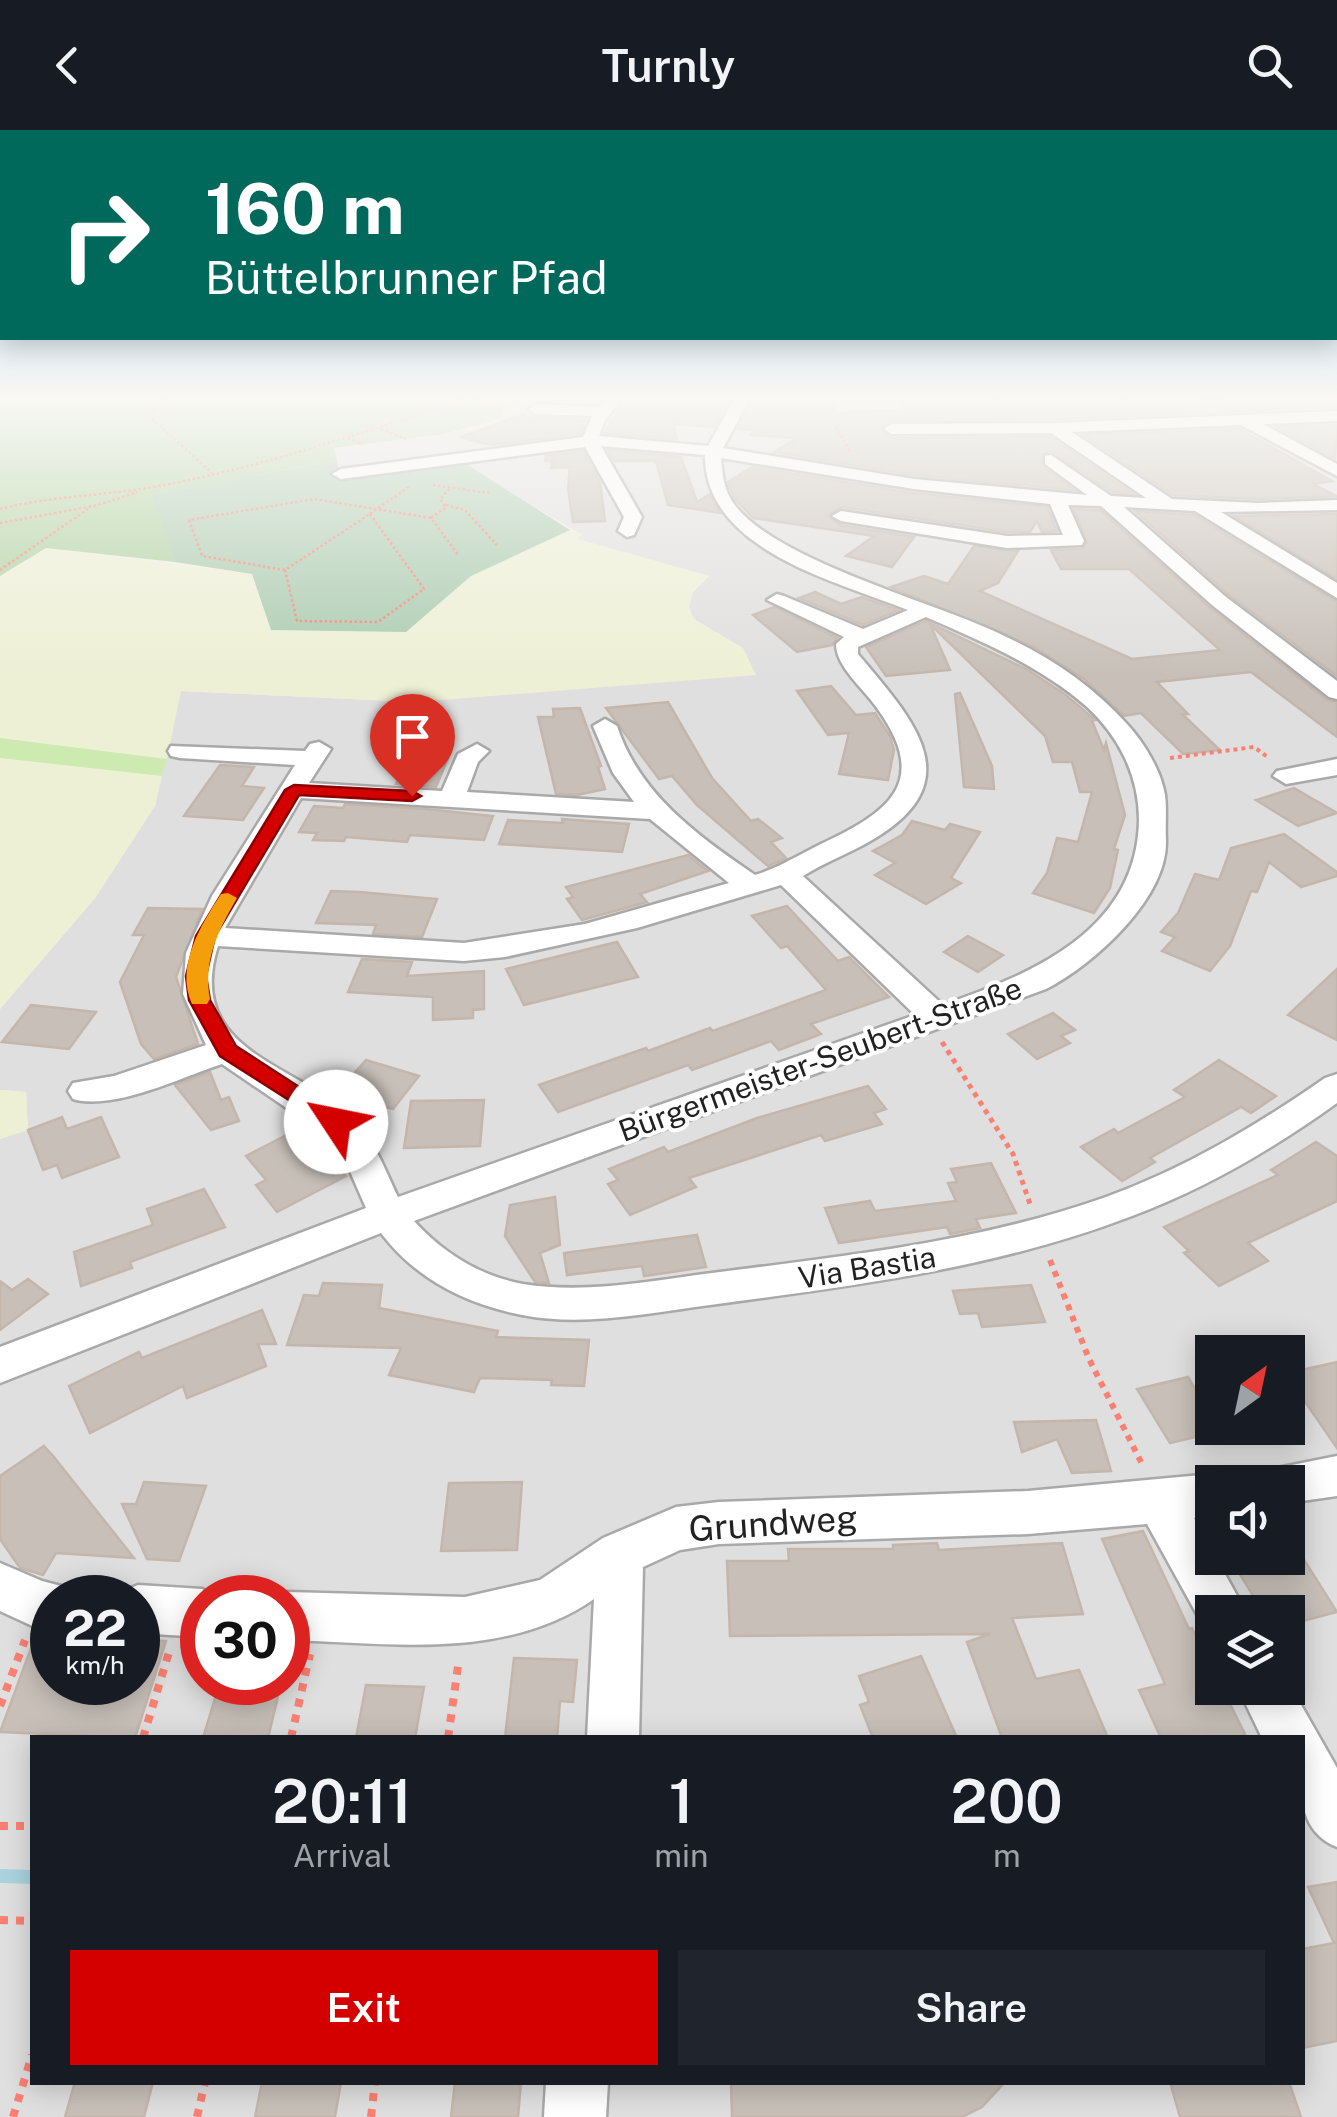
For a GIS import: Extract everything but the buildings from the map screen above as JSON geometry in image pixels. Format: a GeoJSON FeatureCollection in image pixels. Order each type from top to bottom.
{"type":"FeatureCollection","features":[{"type":"Feature","properties":{"kind":"street"},"geometry":{"type":"LineString","coordinates":[[618,491],[633,517],[627,531]]}},
{"type":"Feature","properties":{"kind":"street","name":"Bürgermeister-Seubert-Straße"},"geometry":{"type":"LineString","coordinates":[[0,1364],[389,1215],[940,1030],[1046,977],[1084,948],[1126,906],[1149,861],[1156,826],[1154,792],[1144,762],[1113,720],[1062,676],[990,637],[800,558],[762,538],[724,504],[720,491]]}},
{"type":"Feature","properties":{"kind":"street"},"geometry":{"type":"LineString","coordinates":[[980,491],[1168,504],[1337,505]]}},
{"type":"Feature","properties":{"kind":"street"},"geometry":{"type":"LineString","coordinates":[[841,516],[1007,542],[1075,542],[1048,498],[1035,491]]}},
{"type":"Feature","properties":{"kind":"street"},"geometry":{"type":"LineString","coordinates":[[1092,491],[1219,601],[1337,692]]}},
{"type":"Feature","properties":{"kind":"street"},"geometry":{"type":"LineString","coordinates":[[1148,491],[1168,504]]}},
{"type":"Feature","properties":{"kind":"street"},"geometry":{"type":"LineString","coordinates":[[1198,505],[1337,592]]}},
{"type":"Feature","properties":{"kind":"street"},"geometry":{"type":"LineString","coordinates":[[776,600],[860,636]]}},
{"type":"Feature","properties":{"kind":"street"},"geometry":{"type":"LineString","coordinates":[[206,936],[464,952],[503,950],[786,875],[865,833],[893,814],[910,794],[918,754],[902,725],[847,655],[848,644],[860,636],[924,610]]}},
{"type":"Feature","properties":{"kind":"street"},"geometry":{"type":"LineString","coordinates":[[605,726],[608,744],[619,762],[657,810],[752,886]]}},
{"type":"Feature","properties":{"kind":"street"},"geometry":{"type":"LineString","coordinates":[[85,1092],[117,1086],[228,1050],[200,1000],[196,976],[206,936],[315,754],[180,751]]}},
{"type":"Feature","properties":{"kind":"street"},"geometry":{"type":"LineString","coordinates":[[452,798],[468,760],[477,751]]}},
{"type":"Feature","properties":{"kind":"street"},"geometry":{"type":"LineString","coordinates":[[1289,776],[1337,767]]}},
{"type":"Feature","properties":{"kind":"street"},"geometry":{"type":"LineString","coordinates":[[294,790],[657,810]]}},
{"type":"Feature","properties":{"kind":"street"},"geometry":{"type":"LineString","coordinates":[[786,875],[940,1030]]}},
{"type":"Feature","properties":{"kind":"street","name":"Via Bastia"},"geometry":{"type":"LineString","coordinates":[[228,1050],[336,1122],[358,1147],[389,1215],[424,1256],[466,1282],[512,1300],[569,1304],[889,1268],[1040,1235],[1138,1200],[1250,1146],[1337,1086]]}},
{"type":"Feature","properties":{"kind":"street"},"geometry":{"type":"LineString","coordinates":[[1305,1481],[1337,1476]]}},
{"type":"Feature","properties":{"kind":"street","name":"Grundweg"},"geometry":{"type":"LineString","coordinates":[[310,1616],[465,1621],[550,1600],[620,1554],[676,1529],[719,1523],[1004,1513],[1195,1498]]}},
{"type":"Feature","properties":{"kind":"street"},"geometry":{"type":"LineString","coordinates":[[1160,1503],[1212,1595]]}},
{"type":"Feature","properties":{"kind":"street"},"geometry":{"type":"LineString","coordinates":[[613,1735],[620,1554]]}},
{"type":"Feature","properties":{"kind":"street"},"geometry":{"type":"LineString","coordinates":[[1273,1705],[1289,1735]]}},
{"type":"Feature","properties":{"kind":"street"},"geometry":{"type":"LineString","coordinates":[[1305,1763],[1337,1820]]}},
{"type":"Feature","properties":{"kind":"street"},"geometry":{"type":"LineString","coordinates":[[575,2117],[577,2085]]}},
{"type":"Feature","properties":{"kind":"path"},"geometry":{"type":"LineString","coordinates":[[0,509],[60,496],[119,491]]}},
{"type":"Feature","properties":{"kind":"path"},"geometry":{"type":"LineString","coordinates":[[0,523],[94,506],[142,491]]}},
{"type":"Feature","properties":{"kind":"path"},"geometry":{"type":"LineString","coordinates":[[402,491],[377,509],[370,514],[285,570],[202,556],[189,520],[314,499],[377,509],[431,518],[459,556]]}},
{"type":"Feature","properties":{"kind":"path"},"geometry":{"type":"LineString","coordinates":[[447,491],[441,495],[446,505],[465,510],[497,545]]}},
{"type":"Feature","properties":{"kind":"path"},"geometry":{"type":"LineString","coordinates":[[472,491],[489,493]]}},
{"type":"Feature","properties":{"kind":"path"},"geometry":{"type":"LineString","coordinates":[[431,518],[446,505]]}},
{"type":"Feature","properties":{"kind":"path"},"geometry":{"type":"LineString","coordinates":[[0,570],[94,506]]}},
{"type":"Feature","properties":{"kind":"path"},"geometry":{"type":"LineString","coordinates":[[285,570],[297,621],[378,622],[424,589],[370,514]]}},
{"type":"Feature","properties":{"kind":"path"},"geometry":{"type":"LineString","coordinates":[[1144,762],[1254,747],[1289,776]]}},
{"type":"Feature","properties":{"kind":"path"},"geometry":{"type":"LineString","coordinates":[[940,1030],[1013,1154],[1030,1204]]}},
{"type":"Feature","properties":{"kind":"path"},"geometry":{"type":"LineString","coordinates":[[1055,1271],[1089,1359],[1136,1451]]}},
{"type":"Feature","properties":{"kind":"path"},"geometry":{"type":"LineString","coordinates":[[0,1706],[30,1602]]}},
{"type":"Feature","properties":{"kind":"path"},"geometry":{"type":"LineString","coordinates":[[144,1735],[174,1612]]}},
{"type":"Feature","properties":{"kind":"path"},"geometry":{"type":"LineString","coordinates":[[448,1735],[465,1621]]}},
{"type":"Feature","properties":{"kind":"path"},"geometry":{"type":"LineString","coordinates":[[290,1735],[294,1705]]}},
{"type":"Feature","properties":{"kind":"path"},"geometry":{"type":"LineString","coordinates":[[0,1826],[30,1826]]}},
{"type":"Feature","properties":{"kind":"path"},"geometry":{"type":"LineString","coordinates":[[0,1920],[30,1921]]}},
{"type":"Feature","properties":{"kind":"path"},"geometry":{"type":"LineString","coordinates":[[13,2117],[30,2062]]}},
{"type":"Feature","properties":{"kind":"path"},"geometry":{"type":"LineString","coordinates":[[197,2117],[204,2085]]}},
{"type":"Feature","properties":{"kind":"path"},"geometry":{"type":"LineString","coordinates":[[371,2117],[376,2085]]}},
{"type":"Feature","properties":{"kind":"shaded area"},"geometry":{"type":"Polygon","coordinates":[[[505,491],[1337,491],[1337,2117],[0,2117],[0,1139],[28,1129],[26,1092],[0,1090],[0,1009],[95,898],[155,806],[180,691],[416,702],[512,693],[743,648],[694,620],[688,607],[693,592],[708,576],[576,539],[581,534],[505,491]]]}},
{"type":"Feature","properties":{"kind":"green space"},"geometry":{"type":"Polygon","coordinates":[[[0,491],[175,491],[153,495],[175,562],[46,548],[0,576],[0,491]]]}},
{"type":"Feature","properties":{"kind":"green space"},"geometry":{"type":"Polygon","coordinates":[[[175,491],[508,491],[570,530],[471,576],[406,632],[271,630],[252,574],[175,562],[152,495],[175,491]]]}},
{"type":"Feature","properties":{"kind":"green space"},"geometry":{"type":"Polygon","coordinates":[[[570,530],[582,534],[578,539],[709,576],[693,592],[689,607],[694,619],[743,648],[756,675],[416,702],[181,691],[167,759],[0,738],[0,576],[46,548],[252,574],[271,630],[406,632],[471,576],[570,530]]]}},
{"type":"Feature","properties":{"kind":"green space"},"geometry":{"type":"Polygon","coordinates":[[[0,738],[167,759],[162,776],[0,758],[0,738]]]}},
{"type":"Feature","properties":{"kind":"green space"},"geometry":{"type":"Polygon","coordinates":[[[0,758],[162,776],[155,806],[95,898],[0,1009],[0,758]]]}},
{"type":"Feature","properties":{"kind":"green space"},"geometry":{"type":"Polygon","coordinates":[[[0,1090],[26,1092],[28,1130],[0,1139],[0,1090]]]}},
{"type":"Feature","properties":{"kind":"waterway"},"geometry":{"type":"LineString","coordinates":[[0,1876],[30,1877]]}},
{"type":"Feature","properties":{"kind":"slow traffic"},"geometry":{"type":"LineString","coordinates":[[199,999],[196,976],[206,936],[228,898]]}},
{"type":"Feature","properties":{"kind":"route"},"geometry":{"type":"LineString","coordinates":[[336,1122],[254,1071],[228,1050],[200,1000],[196,976],[206,936],[294,790],[412,796]]}}]}
